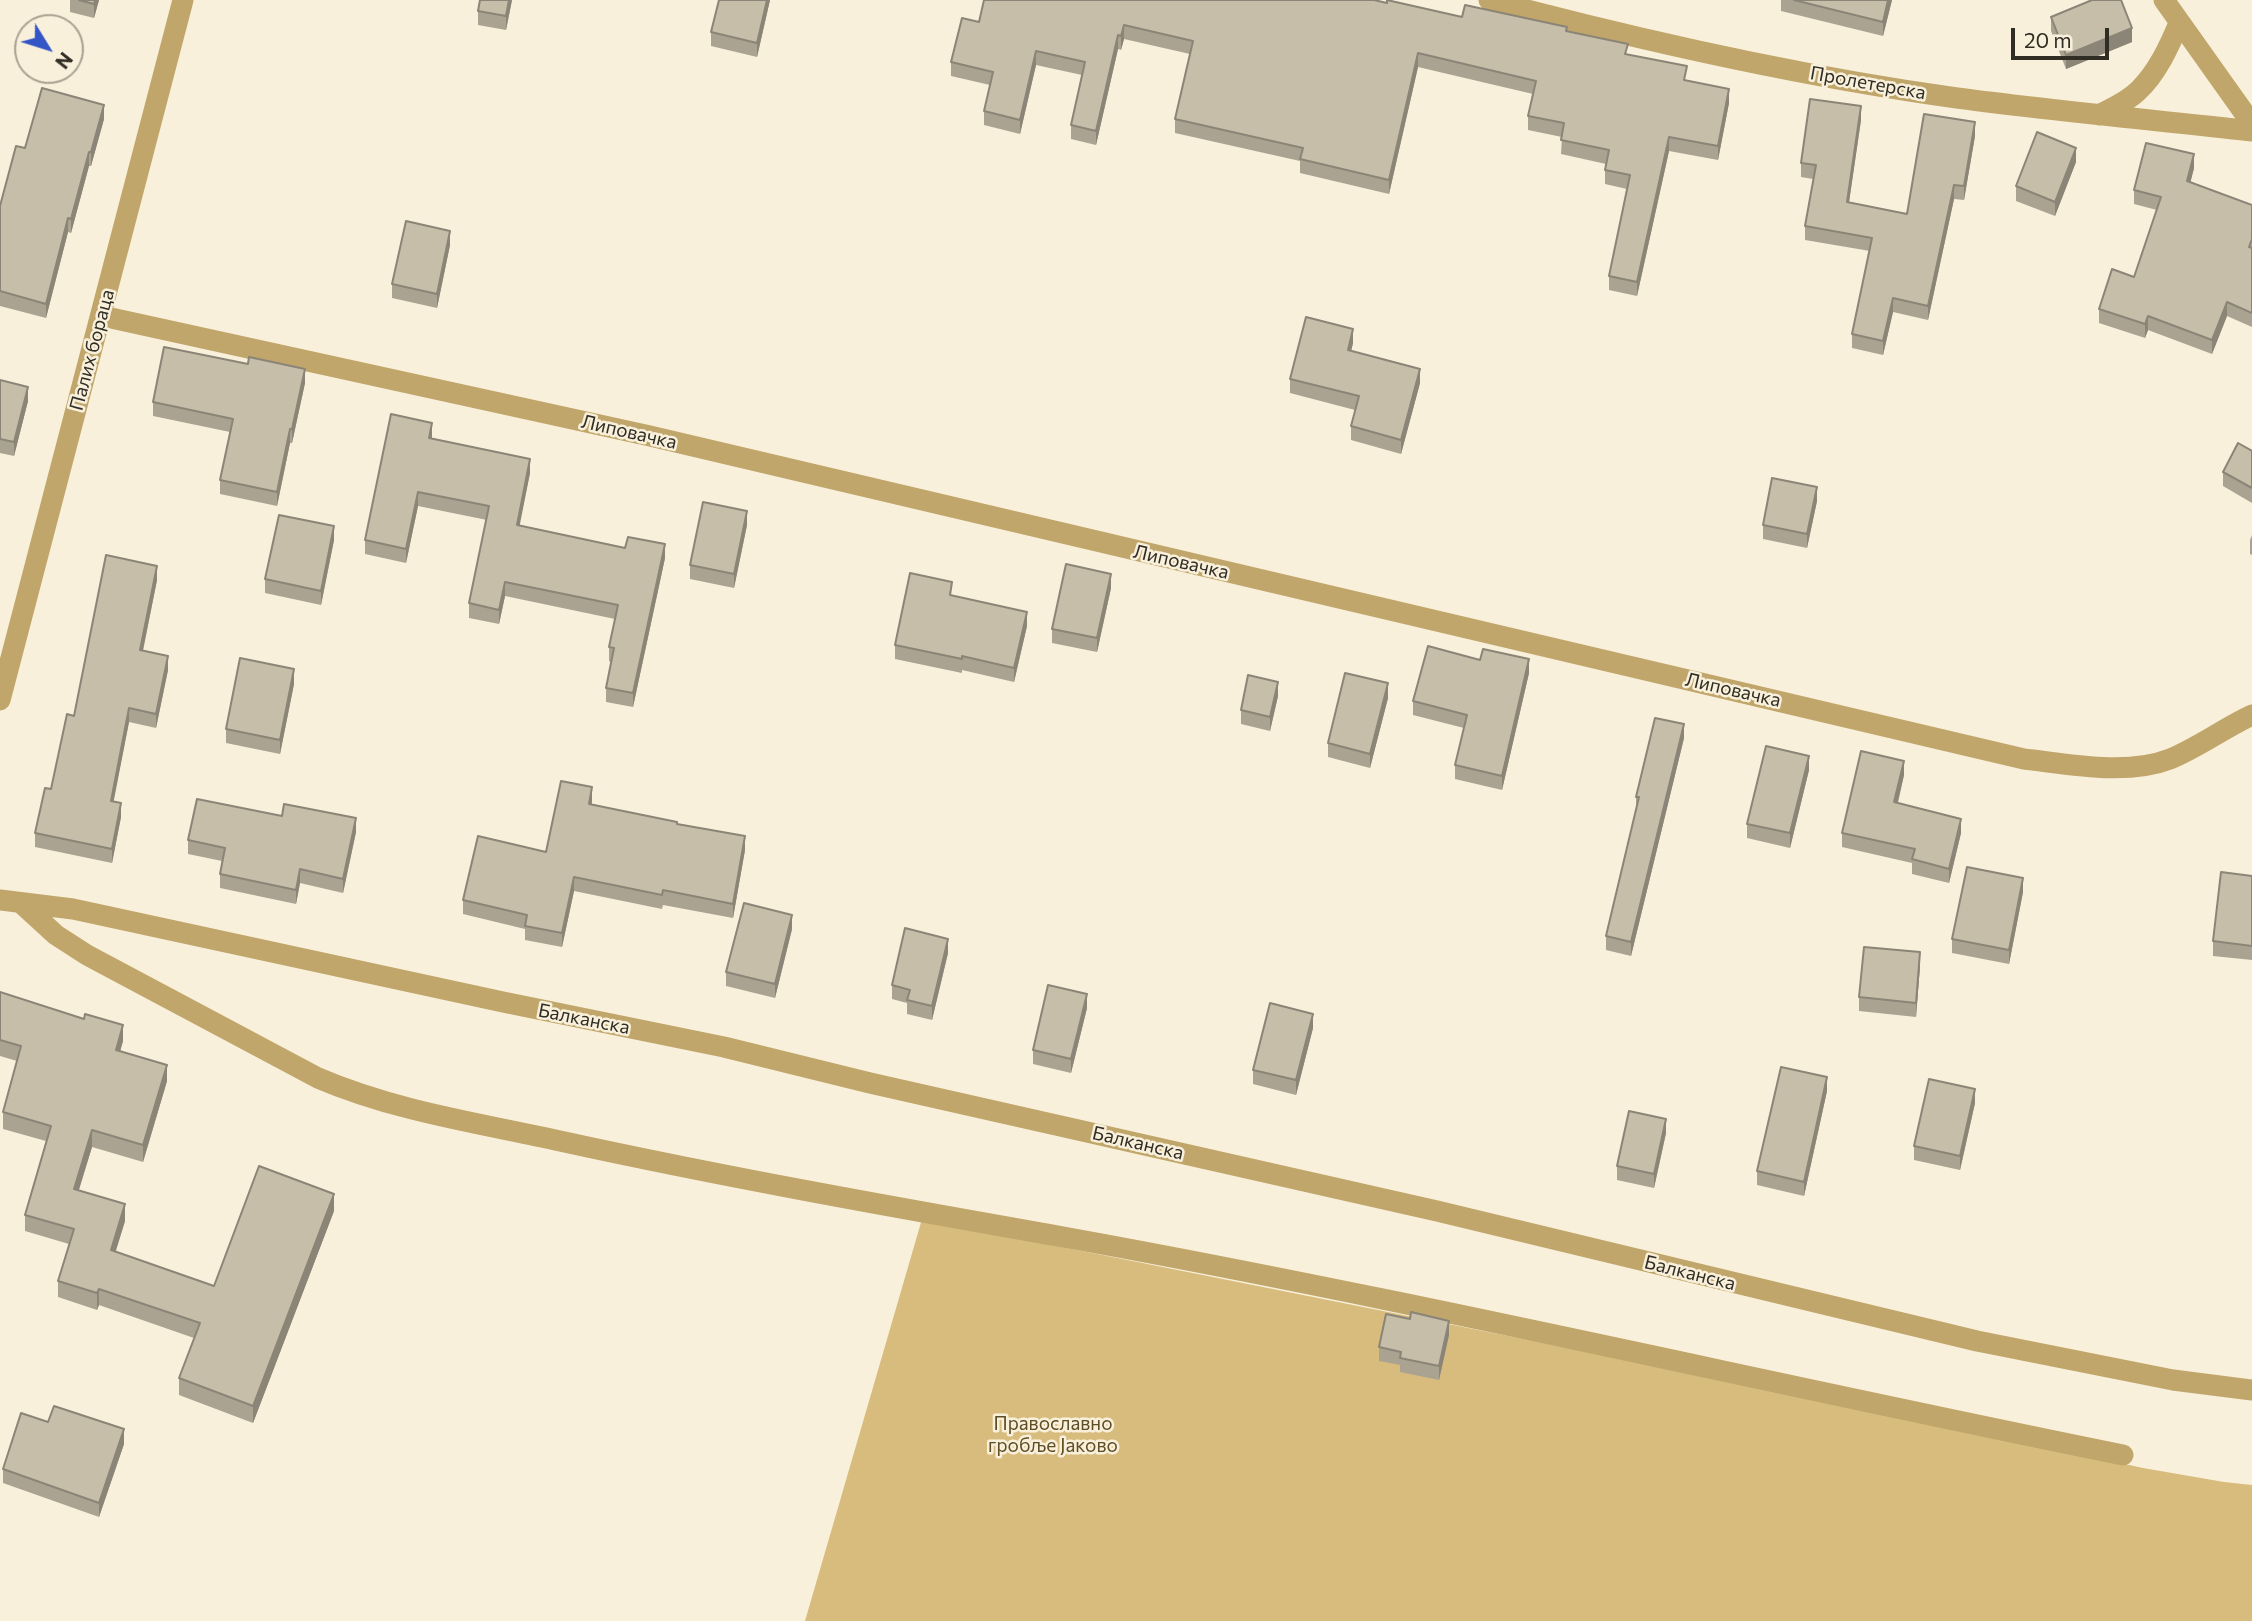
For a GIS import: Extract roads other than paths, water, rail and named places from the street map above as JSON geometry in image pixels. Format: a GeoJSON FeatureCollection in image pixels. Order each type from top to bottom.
{"type":"FeatureCollection","features":[{"type":"Feature","properties":{"kind":"street","name":"Палих бораца"},"geometry":{"type":"LineString","coordinates":[[0,700],[183,0]]}},
{"type":"Feature","properties":{"kind":"street","name":"Пролетерска"},"geometry":{"type":"LineString","coordinates":[[1489,0],[1601,30],[1709,54],[1859,82],[1956,98],[2252,131]]}},
{"type":"Feature","properties":{"kind":"street"},"geometry":{"type":"LineString","coordinates":[[2164,0],[2252,124]]}},
{"type":"Feature","properties":{"kind":"street"},"geometry":{"type":"LineString","coordinates":[[2099,115],[2138,92],[2155,70],[2179,23]]}},
{"type":"Feature","properties":{"kind":"street","name":"Липовачка"},"geometry":{"type":"LineString","coordinates":[[102,316],[650,436],[2024,759],[2100,766],[2142,766],[2168,760],[2188,751],[2252,715]]}},
{"type":"Feature","properties":{"kind":"street","name":"Балканска"},"geometry":{"type":"LineString","coordinates":[[11,902],[73,909],[724,1047],[870,1083],[1437,1211],[1977,1341],[2173,1380],[2252,1390]]}},
{"type":"Feature","properties":{"kind":"street","name":"Балканска"},"geometry":{"type":"LineString","coordinates":[[11,902],[87,955],[318,1078],[356,1094],[398,1106],[786,1186],[1415,1304],[1947,1420],[2123,1455]]}},
{"type":"Feature","properties":{"kind":"park label","name":"Православно гробље Јаково"},"geometry":{"type":"Point","coordinates":[1053,1435]}}]}
